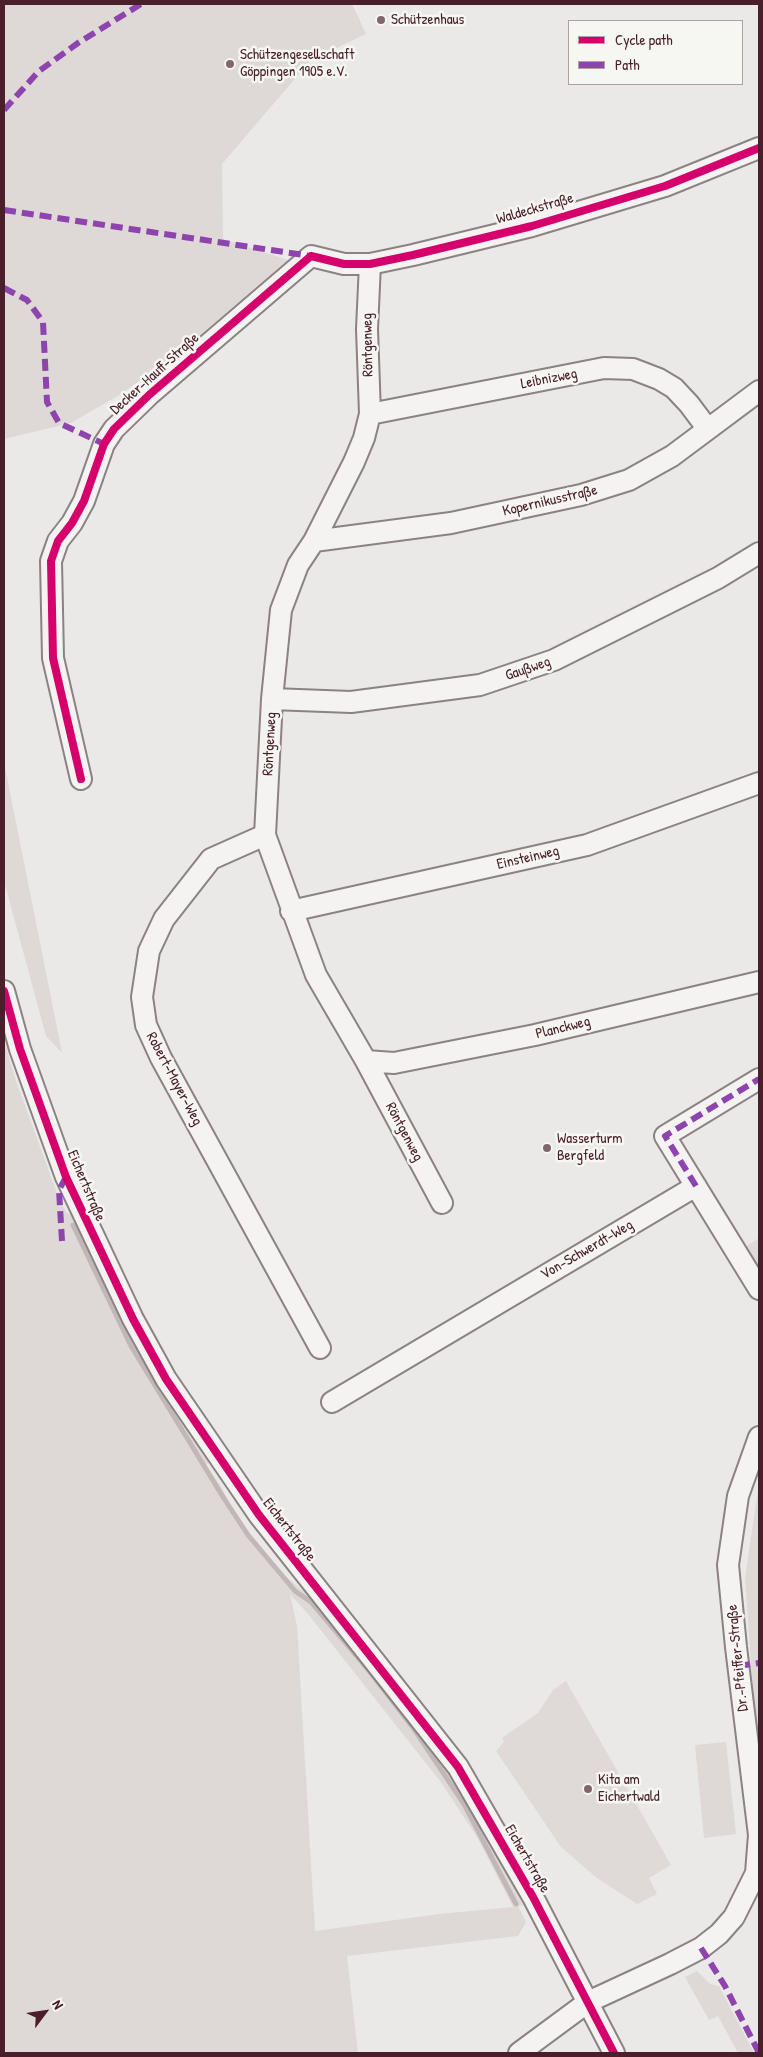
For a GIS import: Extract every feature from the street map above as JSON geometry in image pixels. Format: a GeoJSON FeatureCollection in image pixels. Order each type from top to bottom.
{"type":"FeatureCollection","features":[{"type":"Feature","properties":{"kind":"street","name":"Waldeckstraße"},"geometry":{"type":"LineString","coordinates":[[311,256],[344,264],[370,264],[532,226],[665,186],[759,148]]}},
{"type":"Feature","properties":{"kind":"street","name":"Decker-Hauff-Straße"},"geometry":{"type":"LineString","coordinates":[[81,779],[53,658],[51,561],[58,541],[72,523],[80,508],[104,444],[114,429],[149,395],[311,256]]}},
{"type":"Feature","properties":{"kind":"street","name":"Röntgenweg"},"geometry":{"type":"LineString","coordinates":[[370,264],[367,329],[370,414],[364,438],[354,462],[314,541],[298,565],[280,610],[272,699],[265,835],[291,911],[316,975],[366,1061],[442,1203]]}},
{"type":"Feature","properties":{"kind":"street","name":"Leibnizweg"},"geometry":{"type":"LineString","coordinates":[[370,414],[604,368],[633,369],[659,379],[674,388],[707,428]]}},
{"type":"Feature","properties":{"kind":"street","name":"Kopernikusstraße"},"geometry":{"type":"LineString","coordinates":[[314,541],[451,524],[581,495],[629,480],[672,456],[759,391]]}},
{"type":"Feature","properties":{"kind":"street","name":"Gaußweg"},"geometry":{"type":"LineString","coordinates":[[272,699],[351,702],[480,685],[554,660],[718,578],[759,553]]}},
{"type":"Feature","properties":{"kind":"street","name":"Einsteinweg"},"geometry":{"type":"LineString","coordinates":[[291,911],[587,845],[759,783]]}},
{"type":"Feature","properties":{"kind":"street","name":"Robert-Mayer-Weg"},"geometry":{"type":"LineString","coordinates":[[265,835],[211,859],[164,919],[149,951],[142,997],[146,1025],[161,1058],[320,1348]]}},
{"type":"Feature","properties":{"kind":"street","name":"Planckweg"},"geometry":{"type":"LineString","coordinates":[[366,1061],[394,1063],[535,1035],[759,982]]}},
{"type":"Feature","properties":{"kind":"street","name":"Eichertstraße"},"geometry":{"type":"LineString","coordinates":[[4,991],[20,1049],[66,1177],[133,1319],[166,1379],[259,1515],[458,1767],[533,1897],[614,2053]]}},
{"type":"Feature","properties":{"kind":"street"},"geometry":{"type":"LineString","coordinates":[[759,1079],[665,1136],[759,1288]]}},
{"type":"Feature","properties":{"kind":"street","name":"Von-Schwerdt-Weg"},"geometry":{"type":"LineString","coordinates":[[332,1402],[696,1186]]}},
{"type":"Feature","properties":{"kind":"street","name":"Dr.-Pfeiffer-Straße"},"geometry":{"type":"LineString","coordinates":[[519,2053],[588,2002],[670,1964],[700,1948],[719,1934],[734,1917],[756,1873],[759,1835],[737,1656],[728,1564],[738,1496],[759,1437]]}},
{"type":"Feature","properties":{"kind":"shaded area"},"geometry":{"type":"Polygon","coordinates":[[[4,4],[352,4],[366,34],[311,60],[222,164],[223,239],[288,260],[181,351],[121,394],[71,423],[4,439],[4,4]]]}},
{"type":"Feature","properties":{"kind":"shaded area"},"geometry":{"type":"Polygon","coordinates":[[[4,762],[62,1053],[46,1036],[4,881],[4,762]]]}},
{"type":"Feature","properties":{"kind":"shaded area"},"geometry":{"type":"Polygon","coordinates":[[[4,1040],[16,1081],[57,1193],[66,1212],[76,1218],[100,1273],[134,1338],[180,1416],[210,1461],[206,1465],[254,1542],[278,1570],[302,1590],[310,1592],[440,1758],[471,1808],[523,1905],[518,1906],[526,1922],[518,1936],[347,1956],[358,2053],[7,2053],[4,2046],[4,1040]],[[290,1594],[297,1626],[315,1931],[439,1914],[513,1907],[477,1837],[440,1781],[308,1614],[290,1594]]]}},
{"type":"Feature","properties":{"kind":"shaded area"},"geometry":{"type":"Polygon","coordinates":[[[759,1238],[759,1270],[745,1247],[759,1238]]]}},
{"type":"Feature","properties":{"kind":"shaded area"},"geometry":{"type":"Polygon","coordinates":[[[759,1483],[759,1809],[738,1666],[751,1663],[745,1578],[759,1483]]]}},
{"type":"Feature","properties":{"kind":"shaded area"},"geometry":{"type":"Polygon","coordinates":[[[566,1681],[671,1865],[649,1878],[657,1894],[637,1904],[597,1878],[561,1847],[496,1751],[504,1742],[502,1738],[538,1713],[553,1690],[566,1681]]]}},
{"type":"Feature","properties":{"kind":"shaded area"},"geometry":{"type":"Polygon","coordinates":[[[726,1742],[736,1834],[704,1838],[695,1745],[726,1742]]]}},
{"type":"Feature","properties":{"kind":"shaded area"},"geometry":{"type":"Polygon","coordinates":[[[697,1971],[710,1984],[719,1986],[754,2053],[738,2053],[718,2016],[709,2020],[685,1977],[697,1971]]]}},
{"type":"Feature","properties":{"kind":"waterway"},"geometry":{"type":"LineString","coordinates":[[73,1225],[131,1346],[223,1497],[248,1535],[295,1591],[311,1602],[370,1672],[414,1729],[464,1804],[516,1904]]}},
{"type":"Feature","properties":{"kind":"marked path"},"geometry":{"type":"LineString","coordinates":[[4,110],[39,71],[78,43],[141,4]]}},
{"type":"Feature","properties":{"kind":"marked path"},"geometry":{"type":"LineString","coordinates":[[4,210],[311,256]]}},
{"type":"Feature","properties":{"kind":"marked path"},"geometry":{"type":"LineString","coordinates":[[4,288],[27,300],[43,322],[47,402],[59,423],[104,444]]}},
{"type":"Feature","properties":{"kind":"marked path"},"geometry":{"type":"LineString","coordinates":[[696,1186],[665,1136],[759,1079]]}},
{"type":"Feature","properties":{"kind":"marked path"},"geometry":{"type":"LineString","coordinates":[[62,1241],[59,1190],[66,1177]]}},
{"type":"Feature","properties":{"kind":"marked path"},"geometry":{"type":"LineString","coordinates":[[738,1666],[759,1663]]}},
{"type":"Feature","properties":{"kind":"marked path"},"geometry":{"type":"LineString","coordinates":[[701,1948],[725,1986],[759,2053]]}},
{"type":"Feature","properties":{"kind":"cycle path"},"geometry":{"type":"LineString","coordinates":[[81,779],[53,658],[51,561],[58,541],[72,523],[84,501],[104,444],[114,429],[149,395],[311,256],[344,264],[370,264],[413,255],[532,226],[665,186],[759,148]]}},
{"type":"Feature","properties":{"kind":"cycle path"},"geometry":{"type":"LineString","coordinates":[[4,991],[20,1049],[66,1177],[133,1319],[166,1379],[259,1515],[458,1767],[533,1897],[614,2053]]}},
{"type":"Feature","properties":{"kind":"place","name":"Schützenhaus"},"geometry":{"type":"Point","coordinates":[381,20]}},
{"type":"Feature","properties":{"kind":"place","name":"Schützengesellschaft Göppingen 1905 e.V."},"geometry":{"type":"Point","coordinates":[230,64]}},
{"type":"Feature","properties":{"kind":"place","name":"Wasserturm Bergfeld"},"geometry":{"type":"Point","coordinates":[547,1148]}},
{"type":"Feature","properties":{"kind":"place","name":"Kita am Eichertwald"},"geometry":{"type":"Point","coordinates":[588,1789]}}]}
